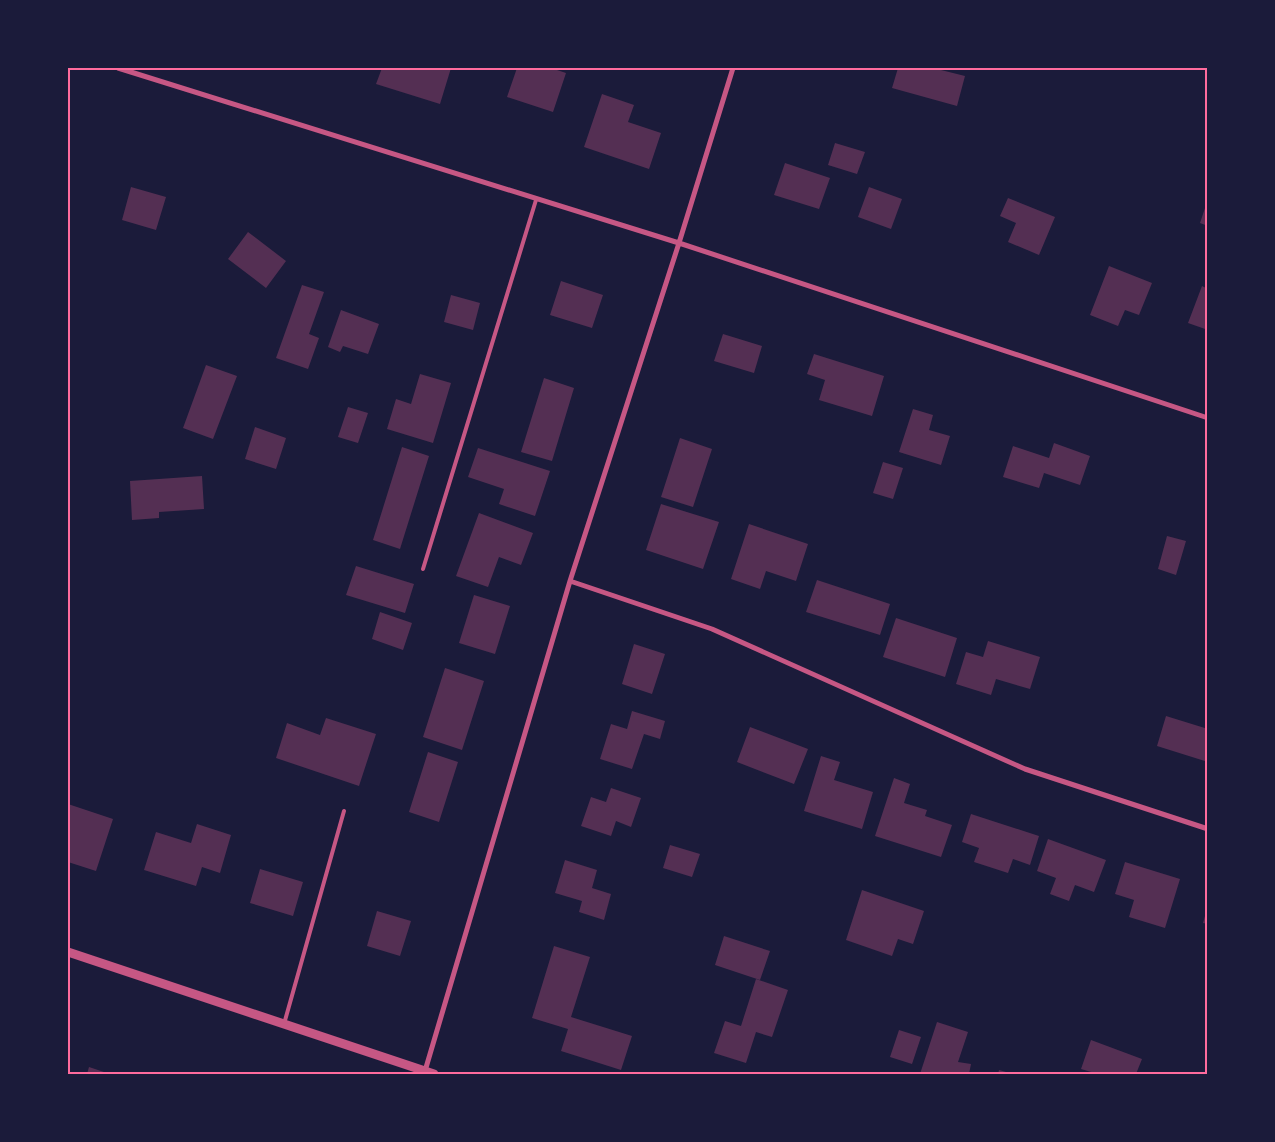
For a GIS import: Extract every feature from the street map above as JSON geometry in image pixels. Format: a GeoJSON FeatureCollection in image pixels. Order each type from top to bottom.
{"type":"FeatureCollection","features":[{"type":"Feature","properties":{"kind":"street"},"geometry":{"type":"LineString","coordinates":[[118,68],[536,200],[679,243],[1208,418]]}},
{"type":"Feature","properties":{"kind":"street"},"geometry":{"type":"LineString","coordinates":[[425,1071],[570,581],[679,243],[733,68]]}},
{"type":"Feature","properties":{"kind":"street"},"geometry":{"type":"LineString","coordinates":[[570,581],[712,629],[1025,769],[1208,829]]}},
{"type":"Feature","properties":{"kind":"street"},"geometry":{"type":"LineString","coordinates":[[68,952],[434,1074]]}},
{"type":"Feature","properties":{"kind":"lane"},"geometry":{"type":"LineString","coordinates":[[423,569],[536,200]]}},
{"type":"Feature","properties":{"kind":"lane"},"geometry":{"type":"LineString","coordinates":[[284,1024],[344,811]]}},
{"type":"Feature","properties":{"kind":"building"},"geometry":{"type":"Polygon","coordinates":[[[382,68],[451,68],[440,104],[376,84],[382,68]]]}},
{"type":"Feature","properties":{"kind":"building"},"geometry":{"type":"Polygon","coordinates":[[[517,68],[551,68],[566,73],[553,112],[507,97],[517,68]]]}},
{"type":"Feature","properties":{"kind":"building"},"geometry":{"type":"Polygon","coordinates":[[[898,68],[933,68],[965,76],[957,106],[892,88],[898,68]]]}},
{"type":"Feature","properties":{"kind":"building"},"geometry":{"type":"Polygon","coordinates":[[[602,94],[634,105],[628,122],[661,133],[649,169],[584,147],[602,94]]]}},
{"type":"Feature","properties":{"kind":"building"},"geometry":{"type":"Polygon","coordinates":[[[835,143],[865,152],[857,174],[828,165],[835,143]]]}},
{"type":"Feature","properties":{"kind":"building"},"geometry":{"type":"Polygon","coordinates":[[[785,163],[830,178],[819,209],[774,195],[785,163]]]}},
{"type":"Feature","properties":{"kind":"building"},"geometry":{"type":"Polygon","coordinates":[[[131,187],[166,197],[156,230],[122,220],[131,187]]]}},
{"type":"Feature","properties":{"kind":"building"},"geometry":{"type":"Polygon","coordinates":[[[869,187],[902,199],[891,229],[858,217],[869,187]]]}},
{"type":"Feature","properties":{"kind":"building"},"geometry":{"type":"Polygon","coordinates":[[[1008,198],[1055,217],[1039,255],[1008,242],[1016,223],[1000,216],[1008,198]]]}},
{"type":"Feature","properties":{"kind":"building"},"geometry":{"type":"Polygon","coordinates":[[[1208,202],[1208,226],[1200,223],[1208,202]]]}},
{"type":"Feature","properties":{"kind":"building"},"geometry":{"type":"Polygon","coordinates":[[[248,232],[286,261],[266,288],[228,259],[248,232]]]}},
{"type":"Feature","properties":{"kind":"building"},"geometry":{"type":"Polygon","coordinates":[[[1109,266],[1152,283],[1139,315],[1125,310],[1118,326],[1090,315],[1109,266]]]}},
{"type":"Feature","properties":{"kind":"building"},"geometry":{"type":"Polygon","coordinates":[[[561,281],[603,295],[592,328],[550,315],[561,281]]]}},
{"type":"Feature","properties":{"kind":"building"},"geometry":{"type":"Polygon","coordinates":[[[302,285],[324,292],[309,334],[319,338],[308,369],[276,358],[302,285]]]}},
{"type":"Feature","properties":{"kind":"building"},"geometry":{"type":"Polygon","coordinates":[[[1202,286],[1208,289],[1208,330],[1188,323],[1202,286]]]}},
{"type":"Feature","properties":{"kind":"building"},"geometry":{"type":"Polygon","coordinates":[[[451,295],[480,303],[473,330],[444,322],[451,295]]]}},
{"type":"Feature","properties":{"kind":"building"},"geometry":{"type":"Polygon","coordinates":[[[341,310],[379,324],[368,354],[343,346],[340,352],[328,347],[341,310]]]}},
{"type":"Feature","properties":{"kind":"building"},"geometry":{"type":"Polygon","coordinates":[[[723,334],[762,346],[754,373],[714,361],[723,334]]]}},
{"type":"Feature","properties":{"kind":"building"},"geometry":{"type":"Polygon","coordinates":[[[814,354],[884,376],[872,416],[819,400],[825,380],[807,374],[814,354]]]}},
{"type":"Feature","properties":{"kind":"building"},"geometry":{"type":"Polygon","coordinates":[[[206,365],[237,376],[213,439],[183,428],[206,365]]]}},
{"type":"Feature","properties":{"kind":"building"},"geometry":{"type":"Polygon","coordinates":[[[420,374],[451,383],[433,443],[387,429],[396,399],[411,404],[420,374]]]}},
{"type":"Feature","properties":{"kind":"building"},"geometry":{"type":"Polygon","coordinates":[[[544,378],[574,388],[552,461],[521,452],[544,378]]]}},
{"type":"Feature","properties":{"kind":"building"},"geometry":{"type":"Polygon","coordinates":[[[348,407],[368,413],[358,443],[338,437],[348,407]]]}},
{"type":"Feature","properties":{"kind":"building"},"geometry":{"type":"Polygon","coordinates":[[[913,409],[933,415],[929,430],[950,436],[941,465],[899,452],[913,409]]]}},
{"type":"Feature","properties":{"kind":"building"},"geometry":{"type":"Polygon","coordinates":[[[255,427],[286,438],[276,469],[245,459],[255,427]]]}},
{"type":"Feature","properties":{"kind":"building"},"geometry":{"type":"Polygon","coordinates":[[[680,438],[712,449],[693,507],[661,497],[680,438]]]}},
{"type":"Feature","properties":{"kind":"building"},"geometry":{"type":"Polygon","coordinates":[[[1054,443],[1090,456],[1080,485],[1044,473],[1039,488],[1003,477],[1013,446],[1049,458],[1054,443]]]}},
{"type":"Feature","properties":{"kind":"building"},"geometry":{"type":"Polygon","coordinates":[[[402,447],[429,456],[400,549],[373,540],[402,447]]]}},
{"type":"Feature","properties":{"kind":"building"},"geometry":{"type":"Polygon","coordinates":[[[478,448],[550,471],[535,516],[499,504],[504,489],[468,477],[478,448]]]}},
{"type":"Feature","properties":{"kind":"building"},"geometry":{"type":"Polygon","coordinates":[[[883,462],[903,468],[893,499],[873,493],[883,462]]]}},
{"type":"Feature","properties":{"kind":"building"},"geometry":{"type":"Polygon","coordinates":[[[202,476],[204,509],[159,512],[159,518],[132,520],[130,481],[202,476]]]}},
{"type":"Feature","properties":{"kind":"building"},"geometry":{"type":"Polygon","coordinates":[[[661,504],[719,522],[703,569],[646,550],[661,504]]]}},
{"type":"Feature","properties":{"kind":"building"},"geometry":{"type":"Polygon","coordinates":[[[479,513],[533,533],[521,565],[499,557],[488,587],[456,576],[479,513]]]}},
{"type":"Feature","properties":{"kind":"building"},"geometry":{"type":"Polygon","coordinates":[[[749,524],[808,544],[796,581],[766,571],[760,589],[731,579],[749,524]]]}},
{"type":"Feature","properties":{"kind":"building"},"geometry":{"type":"Polygon","coordinates":[[[1167,536],[1186,541],[1176,575],[1158,569],[1167,536]]]}},
{"type":"Feature","properties":{"kind":"building"},"geometry":{"type":"Polygon","coordinates":[[[356,566],[414,584],[405,613],[346,595],[356,566]]]}},
{"type":"Feature","properties":{"kind":"building"},"geometry":{"type":"Polygon","coordinates":[[[817,580],[890,604],[880,635],[806,612],[817,580]]]}},
{"type":"Feature","properties":{"kind":"building"},"geometry":{"type":"Polygon","coordinates":[[[474,595],[510,606],[495,654],[459,643],[474,595]]]}},
{"type":"Feature","properties":{"kind":"building"},"geometry":{"type":"Polygon","coordinates":[[[380,612],[412,623],[403,650],[372,639],[380,612]]]}},
{"type":"Feature","properties":{"kind":"building"},"geometry":{"type":"Polygon","coordinates":[[[896,618],[957,638],[945,677],[883,657],[896,618]]]}},
{"type":"Feature","properties":{"kind":"building"},"geometry":{"type":"Polygon","coordinates":[[[988,641],[1040,657],[1030,689],[996,679],[991,695],[956,684],[966,652],[983,657],[988,641]]]}},
{"type":"Feature","properties":{"kind":"building"},"geometry":{"type":"Polygon","coordinates":[[[634,644],[665,654],[652,694],[622,684],[634,644]]]}},
{"type":"Feature","properties":{"kind":"building"},"geometry":{"type":"Polygon","coordinates":[[[445,668],[484,681],[462,750],[423,737],[445,668]]]}},
{"type":"Feature","properties":{"kind":"building"},"geometry":{"type":"Polygon","coordinates":[[[632,711],[665,721],[660,739],[644,734],[632,769],[600,759],[611,724],[627,729],[632,711]]]}},
{"type":"Feature","properties":{"kind":"building"},"geometry":{"type":"Polygon","coordinates":[[[1166,716],[1208,729],[1208,762],[1157,746],[1166,716]]]}},
{"type":"Feature","properties":{"kind":"building"},"geometry":{"type":"Polygon","coordinates":[[[326,718],[376,734],[359,786],[276,758],[287,723],[320,735],[326,718]]]}},
{"type":"Feature","properties":{"kind":"building"},"geometry":{"type":"Polygon","coordinates":[[[750,727],[808,749],[794,784],[737,762],[750,727]]]}},
{"type":"Feature","properties":{"kind":"building"},"geometry":{"type":"Polygon","coordinates":[[[428,752],[458,762],[439,822],[409,812],[428,752]]]}},
{"type":"Feature","properties":{"kind":"building"},"geometry":{"type":"Polygon","coordinates":[[[821,756],[840,762],[834,780],[873,792],[862,829],[804,811],[821,756]]]}},
{"type":"Feature","properties":{"kind":"building"},"geometry":{"type":"Polygon","coordinates":[[[894,778],[910,784],[904,803],[927,810],[925,816],[952,825],[941,857],[875,836],[894,778]]]}},
{"type":"Feature","properties":{"kind":"building"},"geometry":{"type":"Polygon","coordinates":[[[611,788],[641,798],[631,827],[616,821],[611,836],[581,826],[591,797],[606,802],[611,788]]]}},
{"type":"Feature","properties":{"kind":"building"},"geometry":{"type":"Polygon","coordinates":[[[68,804],[113,819],[96,871],[68,862],[68,804]]]}},
{"type":"Feature","properties":{"kind":"building"},"geometry":{"type":"Polygon","coordinates":[[[971,814],[1039,836],[1030,865],[1013,859],[1008,873],[974,862],[979,848],[962,842],[971,814]]]}},
{"type":"Feature","properties":{"kind":"building"},"geometry":{"type":"Polygon","coordinates":[[[197,824],[231,835],[220,873],[202,867],[196,886],[144,870],[156,832],[191,843],[197,824]]]}},
{"type":"Feature","properties":{"kind":"building"},"geometry":{"type":"Polygon","coordinates":[[[1048,839],[1106,860],[1094,892],[1075,885],[1069,901],[1050,894],[1056,878],[1037,871],[1048,839]]]}},
{"type":"Feature","properties":{"kind":"building"},"geometry":{"type":"Polygon","coordinates":[[[670,845],[700,854],[692,877],[663,868],[670,845]]]}},
{"type":"Feature","properties":{"kind":"building"},"geometry":{"type":"Polygon","coordinates":[[[565,860],[597,870],[592,888],[611,894],[604,920],[579,912],[582,901],[555,893],[565,860]]]}},
{"type":"Feature","properties":{"kind":"building"},"geometry":{"type":"Polygon","coordinates":[[[1125,862],[1180,879],[1165,928],[1129,917],[1134,900],[1115,894],[1125,862]]]}},
{"type":"Feature","properties":{"kind":"building"},"geometry":{"type":"Polygon","coordinates":[[[260,869],[303,882],[293,916],[250,903],[260,869]]]}},
{"type":"Feature","properties":{"kind":"building"},"geometry":{"type":"Polygon","coordinates":[[[862,890],[924,911],[913,944],[898,939],[892,956],[846,940],[862,890]]]}},
{"type":"Feature","properties":{"kind":"building"},"geometry":{"type":"Polygon","coordinates":[[[1208,910],[1208,924],[1203,923],[1208,910]]]}},
{"type":"Feature","properties":{"kind":"building"},"geometry":{"type":"Polygon","coordinates":[[[377,911],[411,921],[400,956],[367,946],[377,911]]]}},
{"type":"Feature","properties":{"kind":"building"},"geometry":{"type":"Polygon","coordinates":[[[724,936],[770,951],[760,980],[715,965],[724,936]]]}},
{"type":"Feature","properties":{"kind":"building"},"geometry":{"type":"Polygon","coordinates":[[[554,946],[590,957],[571,1017],[632,1036],[621,1070],[561,1051],[568,1029],[532,1018],[554,946]]]}},
{"type":"Feature","properties":{"kind":"building"},"geometry":{"type":"Polygon","coordinates":[[[756,979],[788,990],[772,1037],[756,1032],[746,1063],[714,1053],[725,1021],[741,1026],[756,979]]]}},
{"type":"Feature","properties":{"kind":"building"},"geometry":{"type":"Polygon","coordinates":[[[937,1022],[968,1032],[958,1062],[971,1064],[969,1074],[920,1074],[937,1022]]]}},
{"type":"Feature","properties":{"kind":"building"},"geometry":{"type":"Polygon","coordinates":[[[899,1030],[921,1037],[912,1064],[890,1057],[899,1030]]]}},
{"type":"Feature","properties":{"kind":"building"},"geometry":{"type":"Polygon","coordinates":[[[1091,1040],[1142,1059],[1136,1074],[1098,1074],[1081,1069],[1091,1040]]]}},
{"type":"Feature","properties":{"kind":"building"},"geometry":{"type":"Polygon","coordinates":[[[89,1067],[110,1074],[87,1074],[89,1067]]]}},
{"type":"Feature","properties":{"kind":"building"},"geometry":{"type":"Polygon","coordinates":[[[999,1070],[1013,1074],[998,1074],[999,1070]]]}}]}
